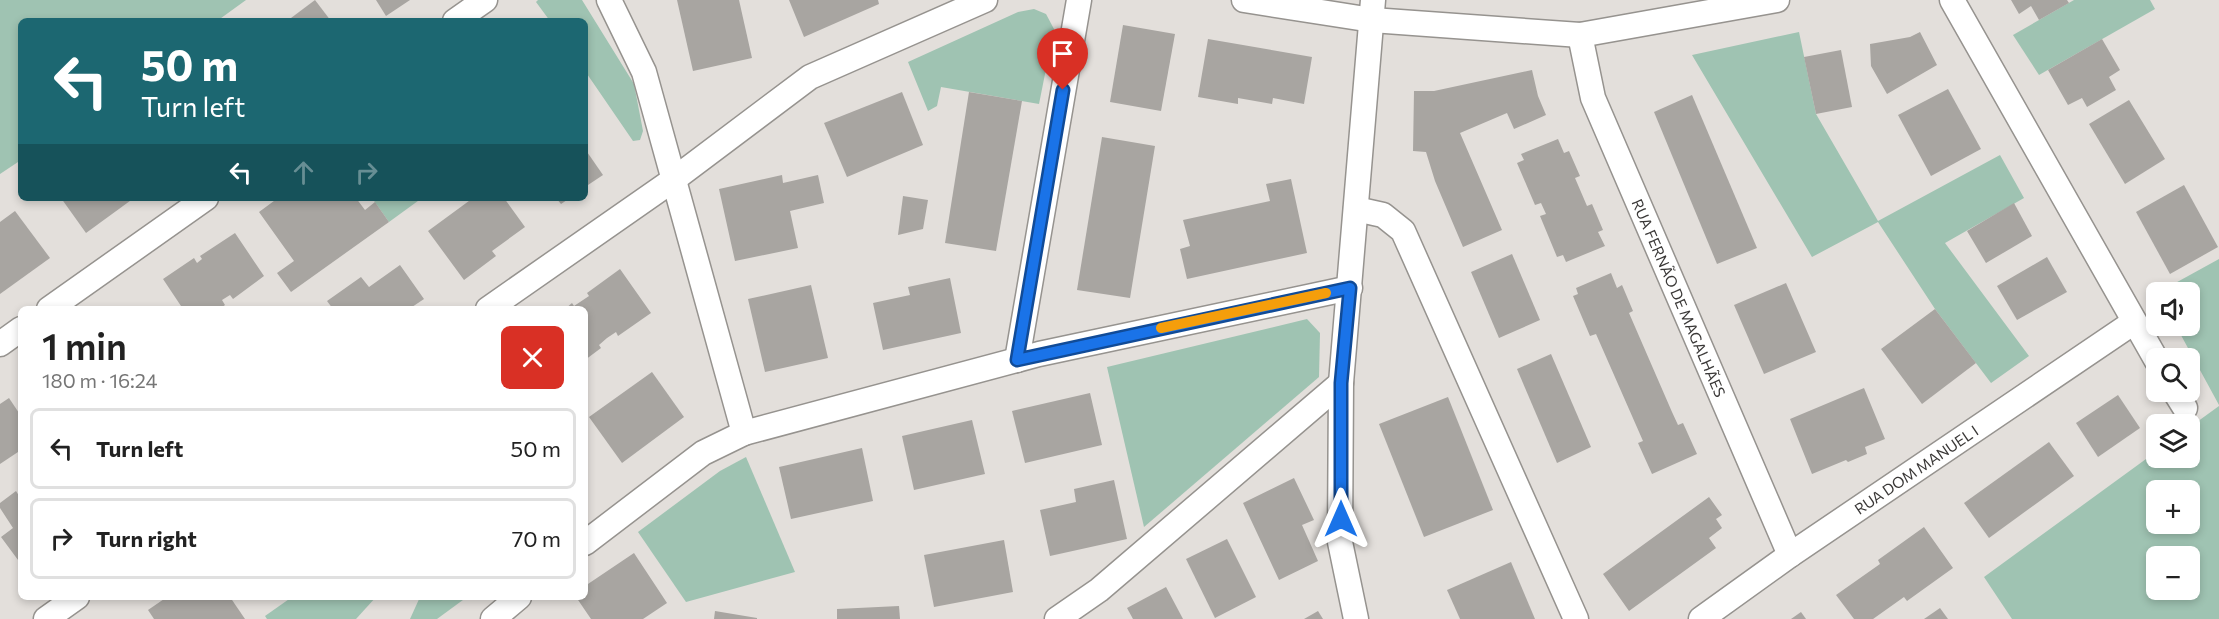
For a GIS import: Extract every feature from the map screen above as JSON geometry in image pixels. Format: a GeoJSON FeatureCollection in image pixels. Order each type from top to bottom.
{"type":"FeatureCollection","features":[{"type":"Feature","properties":{"kind":"street"},"geometry":{"type":"LineString","coordinates":[[459,18],[485,0]]}},
{"type":"Feature","properties":{"kind":"street"},"geometry":{"type":"LineString","coordinates":[[609,0],[644,72],[744,433]]}},
{"type":"Feature","properties":{"kind":"street"},"geometry":{"type":"LineString","coordinates":[[492,306],[673,180],[810,77],[985,0]]}},
{"type":"Feature","properties":{"kind":"street"},"geometry":{"type":"LineString","coordinates":[[1017,360],[1078,0]]}},
{"type":"Feature","properties":{"kind":"street"},"geometry":{"type":"LineString","coordinates":[[1244,0],[1373,10],[1580,36],[1777,0]]}},
{"type":"Feature","properties":{"kind":"street"},"geometry":{"type":"LineString","coordinates":[[1952,0],[2149,348]]}},
{"type":"Feature","properties":{"kind":"street"},"geometry":{"type":"LineString","coordinates":[[1356,619],[1340,542],[1341,383],[1373,10]]}},
{"type":"Feature","properties":{"kind":"street","name":"RUA FERNÃO DE MAGALHÃES"},"geometry":{"type":"LineString","coordinates":[[1580,36],[1593,98],[1790,555]]}},
{"type":"Feature","properties":{"kind":"street"},"geometry":{"type":"LineString","coordinates":[[53,306],[202,201]]}},
{"type":"Feature","properties":{"kind":"street"},"geometry":{"type":"LineString","coordinates":[[1356,209],[1383,214],[1403,231],[1576,619]]}},
{"type":"Feature","properties":{"kind":"street"},"geometry":{"type":"LineString","coordinates":[[588,541],[703,453],[744,433],[1017,360],[1350,288]]}},
{"type":"Feature","properties":{"kind":"street","name":"RUA DOM MANUEL I"},"geometry":{"type":"LineString","coordinates":[[1701,619],[1790,555],[2134,322]]}},
{"type":"Feature","properties":{"kind":"street"},"geometry":{"type":"LineString","coordinates":[[0,344],[18,331]]}},
{"type":"Feature","properties":{"kind":"street"},"geometry":{"type":"LineString","coordinates":[[1057,619],[1099,591],[1341,383]]}},
{"type":"Feature","properties":{"kind":"street"},"geometry":{"type":"LineString","coordinates":[[46,619],[73,600]]}},
{"type":"Feature","properties":{"kind":"street"},"geometry":{"type":"LineString","coordinates":[[493,619],[515,600]]}},
{"type":"Feature","properties":{"kind":"green space"},"geometry":{"type":"Polygon","coordinates":[[[0,0],[246,0],[221,18],[18,18],[18,162],[0,174],[0,0]]]}},
{"type":"Feature","properties":{"kind":"green space"},"geometry":{"type":"Polygon","coordinates":[[[538,0],[582,0],[634,84],[643,131],[640,140],[633,141],[588,75],[588,18],[548,18],[536,2],[538,0]]]}},
{"type":"Feature","properties":{"kind":"green space"},"geometry":{"type":"Polygon","coordinates":[[[2074,0],[2150,0],[2155,9],[2039,75],[2013,35],[2074,0]]]}},
{"type":"Feature","properties":{"kind":"green space"},"geometry":{"type":"Polygon","coordinates":[[[1034,9],[1046,14],[1054,29],[1039,104],[941,87],[937,106],[928,111],[908,62],[1018,12],[1034,9]]]}},
{"type":"Feature","properties":{"kind":"green space"},"geometry":{"type":"Polygon","coordinates":[[[1799,32],[1816,114],[1878,221],[2000,155],[2024,198],[1945,243],[2029,356],[1991,383],[1935,309],[1878,222],[1812,257],[1692,55],[1799,32]]]}},
{"type":"Feature","properties":{"kind":"green space"},"geometry":{"type":"Polygon","coordinates":[[[374,201],[418,201],[389,222],[374,201]]]}},
{"type":"Feature","properties":{"kind":"green space"},"geometry":{"type":"Polygon","coordinates":[[[2219,259],[2219,405],[2200,370],[2200,348],[2188,348],[2181,336],[2200,336],[2200,282],[2177,282],[2219,259]]]}},
{"type":"Feature","properties":{"kind":"green space"},"geometry":{"type":"Polygon","coordinates":[[[1307,319],[1320,333],[1319,377],[1144,527],[1107,367],[1307,319]]]}},
{"type":"Feature","properties":{"kind":"green space"},"geometry":{"type":"Polygon","coordinates":[[[2219,406],[2219,619],[2012,619],[1984,577],[2146,459],[2146,468],[2200,468],[2200,420],[2219,406]]]}},
{"type":"Feature","properties":{"kind":"green space"},"geometry":{"type":"Polygon","coordinates":[[[746,457],[795,572],[686,602],[638,532],[720,471],[746,457]]]}},
{"type":"Feature","properties":{"kind":"green space"},"geometry":{"type":"Polygon","coordinates":[[[288,600],[373,600],[356,619],[267,619],[265,616],[288,600]]]}},
{"type":"Feature","properties":{"kind":"green space"},"geometry":{"type":"Polygon","coordinates":[[[419,600],[463,600],[437,619],[410,619],[419,600]]]}},
{"type":"Feature","properties":{"kind":"building"},"geometry":{"type":"Polygon","coordinates":[[[315,0],[329,18],[291,18],[315,0]]]}},
{"type":"Feature","properties":{"kind":"building"},"geometry":{"type":"Polygon","coordinates":[[[376,0],[410,0],[386,16],[376,0]]]}},
{"type":"Feature","properties":{"kind":"building"},"geometry":{"type":"Polygon","coordinates":[[[677,0],[739,0],[752,58],[693,71],[677,0]]]}},
{"type":"Feature","properties":{"kind":"building"},"geometry":{"type":"Polygon","coordinates":[[[789,0],[878,0],[879,4],[804,37],[789,0]]]}},
{"type":"Feature","properties":{"kind":"building"},"geometry":{"type":"Polygon","coordinates":[[[2011,0],[2067,0],[2069,3],[2039,20],[2031,6],[2019,14],[2011,0]]]}},
{"type":"Feature","properties":{"kind":"building"},"geometry":{"type":"Polygon","coordinates":[[[1123,25],[1175,34],[1161,111],[1110,102],[1123,25]]]}},
{"type":"Feature","properties":{"kind":"building"},"geometry":{"type":"Polygon","coordinates":[[[1920,32],[1937,65],[1887,94],[1871,66],[1870,44],[1910,37],[1920,32]]]}},
{"type":"Feature","properties":{"kind":"building"},"geometry":{"type":"Polygon","coordinates":[[[1208,39],[1312,57],[1304,104],[1273,98],[1272,104],[1238,98],[1238,104],[1198,97],[1208,39]]]}},
{"type":"Feature","properties":{"kind":"building"},"geometry":{"type":"Polygon","coordinates":[[[2102,39],[2120,70],[2109,77],[2116,90],[2087,107],[2082,98],[2068,105],[2048,70],[2102,39]]]}},
{"type":"Feature","properties":{"kind":"building"},"geometry":{"type":"Polygon","coordinates":[[[1841,50],[1852,107],[1816,114],[1804,57],[1841,50]]]}},
{"type":"Feature","properties":{"kind":"building"},"geometry":{"type":"Polygon","coordinates":[[[1532,70],[1538,96],[1546,115],[1514,129],[1507,113],[1460,133],[1502,230],[1463,247],[1435,181],[1426,152],[1413,151],[1414,91],[1434,91],[1532,70]]]}},
{"type":"Feature","properties":{"kind":"building"},"geometry":{"type":"Polygon","coordinates":[[[1948,89],[1981,149],[1931,176],[1898,115],[1948,89]]]}},
{"type":"Feature","properties":{"kind":"building"},"geometry":{"type":"Polygon","coordinates":[[[902,92],[923,145],[847,177],[824,123],[902,92]]]}},
{"type":"Feature","properties":{"kind":"building"},"geometry":{"type":"Polygon","coordinates":[[[969,92],[1022,101],[996,251],[945,243],[969,92]]]}},
{"type":"Feature","properties":{"kind":"building"},"geometry":{"type":"Polygon","coordinates":[[[1692,95],[1757,248],[1717,264],[1654,112],[1692,95]]]}},
{"type":"Feature","properties":{"kind":"building"},"geometry":{"type":"Polygon","coordinates":[[[2129,100],[2165,159],[2125,184],[2089,124],[2129,100]]]}},
{"type":"Feature","properties":{"kind":"building"},"geometry":{"type":"Polygon","coordinates":[[[1102,137],[1155,146],[1130,298],[1077,290],[1102,137]]]}},
{"type":"Feature","properties":{"kind":"building"},"geometry":{"type":"Polygon","coordinates":[[[1558,139],[1564,153],[1569,151],[1580,176],[1575,178],[1587,206],[1592,204],[1603,230],[1598,232],[1605,246],[1566,262],[1563,255],[1557,257],[1540,216],[1546,214],[1541,203],[1535,205],[1517,163],[1524,160],[1521,154],[1558,139]]]}},
{"type":"Feature","properties":{"kind":"building"},"geometry":{"type":"Polygon","coordinates":[[[588,153],[603,175],[588,185],[588,153]]]}},
{"type":"Feature","properties":{"kind":"building"},"geometry":{"type":"Polygon","coordinates":[[[782,175],[783,183],[818,175],[824,203],[790,211],[798,248],[735,261],[719,189],[782,175]]]}},
{"type":"Feature","properties":{"kind":"building"},"geometry":{"type":"Polygon","coordinates":[[[1291,179],[1307,253],[1187,279],[1180,249],[1190,246],[1183,220],[1270,201],[1266,184],[1291,179]]]}},
{"type":"Feature","properties":{"kind":"building"},"geometry":{"type":"Polygon","coordinates":[[[2184,185],[2218,247],[2170,274],[2136,212],[2184,185]]]}},
{"type":"Feature","properties":{"kind":"building"},"geometry":{"type":"Polygon","coordinates":[[[903,196],[928,200],[923,229],[898,235],[903,196]]]}},
{"type":"Feature","properties":{"kind":"building"},"geometry":{"type":"Polygon","coordinates":[[[63,201],[130,201],[86,233],[63,201]]]}},
{"type":"Feature","properties":{"kind":"building"},"geometry":{"type":"Polygon","coordinates":[[[274,201],[358,201],[365,210],[375,202],[389,222],[291,292],[277,273],[294,261],[259,212],[274,201]]]}},
{"type":"Feature","properties":{"kind":"building"},"geometry":{"type":"Polygon","coordinates":[[[469,201],[506,201],[525,227],[492,251],[496,256],[464,280],[428,231],[469,201]]]}},
{"type":"Feature","properties":{"kind":"building"},"geometry":{"type":"Polygon","coordinates":[[[2014,203],[2032,236],[1986,263],[1967,231],[2014,203]]]}},
{"type":"Feature","properties":{"kind":"building"},"geometry":{"type":"Polygon","coordinates":[[[15,211],[50,258],[0,294],[0,222],[15,211]]]}},
{"type":"Feature","properties":{"kind":"building"},"geometry":{"type":"Polygon","coordinates":[[[235,233],[264,276],[233,299],[230,295],[222,300],[224,306],[181,306],[163,279],[194,258],[197,263],[202,259],[200,256],[235,233]]]}},
{"type":"Feature","properties":{"kind":"building"},"geometry":{"type":"Polygon","coordinates":[[[1512,254],[1540,320],[1499,338],[1471,272],[1512,254]]]}},
{"type":"Feature","properties":{"kind":"building"},"geometry":{"type":"Polygon","coordinates":[[[2047,257],[2067,292],[2017,320],[1997,286],[2047,257]]]}},
{"type":"Feature","properties":{"kind":"building"},"geometry":{"type":"Polygon","coordinates":[[[400,265],[424,299],[414,306],[331,306],[327,301],[361,277],[369,287],[400,265]]]}},
{"type":"Feature","properties":{"kind":"building"},"geometry":{"type":"Polygon","coordinates":[[[620,269],[651,313],[618,336],[616,332],[607,338],[599,345],[601,348],[588,358],[588,306],[574,306],[589,296],[587,293],[620,269]]]}},
{"type":"Feature","properties":{"kind":"building"},"geometry":{"type":"Polygon","coordinates":[[[1611,273],[1617,288],[1622,285],[1633,311],[1629,313],[1672,412],[1678,425],[1683,423],[1697,454],[1652,474],[1638,443],[1643,441],[1596,334],[1590,336],[1573,296],[1578,294],[1576,288],[1611,273]]]}},
{"type":"Feature","properties":{"kind":"building"},"geometry":{"type":"Polygon","coordinates":[[[950,278],[961,333],[883,350],[873,303],[910,295],[908,287],[950,278]]]}},
{"type":"Feature","properties":{"kind":"building"},"geometry":{"type":"Polygon","coordinates":[[[1786,283],[1816,352],[1764,374],[1734,305],[1786,283]]]}},
{"type":"Feature","properties":{"kind":"building"},"geometry":{"type":"Polygon","coordinates":[[[811,285],[828,358],[765,372],[748,299],[811,285]]]}},
{"type":"Feature","properties":{"kind":"building"},"geometry":{"type":"Polygon","coordinates":[[[1935,309],[1976,363],[1922,404],[1881,349],[1935,309]]]}},
{"type":"Feature","properties":{"kind":"building"},"geometry":{"type":"Polygon","coordinates":[[[1551,354],[1591,447],[1557,463],[1517,369],[1551,354]]]}},
{"type":"Feature","properties":{"kind":"building"},"geometry":{"type":"Polygon","coordinates":[[[652,372],[684,417],[622,463],[589,417],[652,372]]]}},
{"type":"Feature","properties":{"kind":"building"},"geometry":{"type":"Polygon","coordinates":[[[1864,388],[1885,439],[1865,447],[1867,454],[1812,474],[1790,419],[1864,388]]]}},
{"type":"Feature","properties":{"kind":"building"},"geometry":{"type":"Polygon","coordinates":[[[1090,393],[1102,445],[1025,463],[1012,411],[1090,393]]]}},
{"type":"Feature","properties":{"kind":"building"},"geometry":{"type":"Polygon","coordinates":[[[2118,395],[2140,428],[2098,457],[2076,423],[2118,395]]]}},
{"type":"Feature","properties":{"kind":"building"},"geometry":{"type":"Polygon","coordinates":[[[1448,397],[1493,510],[1424,537],[1379,424],[1448,397]]]}},
{"type":"Feature","properties":{"kind":"building"},"geometry":{"type":"Polygon","coordinates":[[[9,398],[18,412],[18,452],[0,464],[0,404],[9,398]]]}},
{"type":"Feature","properties":{"kind":"building"},"geometry":{"type":"Polygon","coordinates":[[[972,420],[985,474],[914,490],[902,436],[972,420]]]}},
{"type":"Feature","properties":{"kind":"building"},"geometry":{"type":"Polygon","coordinates":[[[2049,442],[2074,476],[1989,538],[1964,503],[2049,442]]]}},
{"type":"Feature","properties":{"kind":"building"},"geometry":{"type":"Polygon","coordinates":[[[862,448],[873,501],[791,519],[779,467],[862,448]]]}},
{"type":"Feature","properties":{"kind":"building"},"geometry":{"type":"Polygon","coordinates":[[[1294,478],[1314,520],[1302,525],[1318,561],[1279,580],[1243,503],[1294,478]]]}},
{"type":"Feature","properties":{"kind":"building"},"geometry":{"type":"Polygon","coordinates":[[[1114,480],[1127,539],[1050,556],[1040,510],[1076,502],[1074,489],[1114,480]]]}},
{"type":"Feature","properties":{"kind":"building"},"geometry":{"type":"Polygon","coordinates":[[[16,491],[18,494],[18,560],[1,537],[13,528],[0,508],[0,503],[16,491]]]}},
{"type":"Feature","properties":{"kind":"building"},"geometry":{"type":"Polygon","coordinates":[[[1709,497],[1722,515],[1716,519],[1722,528],[1709,538],[1716,548],[1629,611],[1603,574],[1709,497]]]}},
{"type":"Feature","properties":{"kind":"building"},"geometry":{"type":"Polygon","coordinates":[[[1924,527],[1953,568],[1907,601],[1904,597],[1873,619],[1854,619],[1836,595],[1880,564],[1878,560],[1924,527]]]}},
{"type":"Feature","properties":{"kind":"building"},"geometry":{"type":"Polygon","coordinates":[[[1227,539],[1256,597],[1215,618],[1186,559],[1227,539]]]}},
{"type":"Feature","properties":{"kind":"building"},"geometry":{"type":"Polygon","coordinates":[[[1004,540],[1013,592],[934,607],[924,555],[1004,540]]]}},
{"type":"Feature","properties":{"kind":"building"},"geometry":{"type":"Polygon","coordinates":[[[634,553],[667,603],[643,619],[591,619],[578,600],[588,600],[588,584],[634,553]]]}},
{"type":"Feature","properties":{"kind":"building"},"geometry":{"type":"Polygon","coordinates":[[[1511,562],[1535,619],[1460,619],[1447,590],[1511,562]]]}},
{"type":"Feature","properties":{"kind":"building"},"geometry":{"type":"Polygon","coordinates":[[[1166,587],[1183,619],[1133,619],[1127,608],[1166,587]]]}},
{"type":"Feature","properties":{"kind":"building"},"geometry":{"type":"Polygon","coordinates":[[[163,600],[232,600],[245,619],[154,619],[148,610],[163,600]]]}},
{"type":"Feature","properties":{"kind":"building"},"geometry":{"type":"Polygon","coordinates":[[[899,606],[900,619],[837,619],[837,609],[899,606]]]}},
{"type":"Feature","properties":{"kind":"building"},"geometry":{"type":"Polygon","coordinates":[[[1940,608],[1948,619],[1924,619],[1940,608]]]}},
{"type":"Feature","properties":{"kind":"building"},"geometry":{"type":"Polygon","coordinates":[[[715,611],[757,618],[757,619],[714,619],[715,611]]]}},
{"type":"Feature","properties":{"kind":"building"},"geometry":{"type":"Polygon","coordinates":[[[1318,611],[1323,619],[1304,619],[1318,611]]]}},
{"type":"Feature","properties":{"kind":"building"},"geometry":{"type":"Polygon","coordinates":[[[1801,612],[1806,619],[1791,619],[1801,612]]]}},
{"type":"Feature","properties":{"kind":"slow traffic"},"geometry":{"type":"LineString","coordinates":[[1161,328],[1326,293]]}},
{"type":"Feature","properties":{"kind":"route"},"geometry":{"type":"LineString","coordinates":[[1063,90],[1017,360],[1350,288],[1341,383],[1341,519]]}}]}
